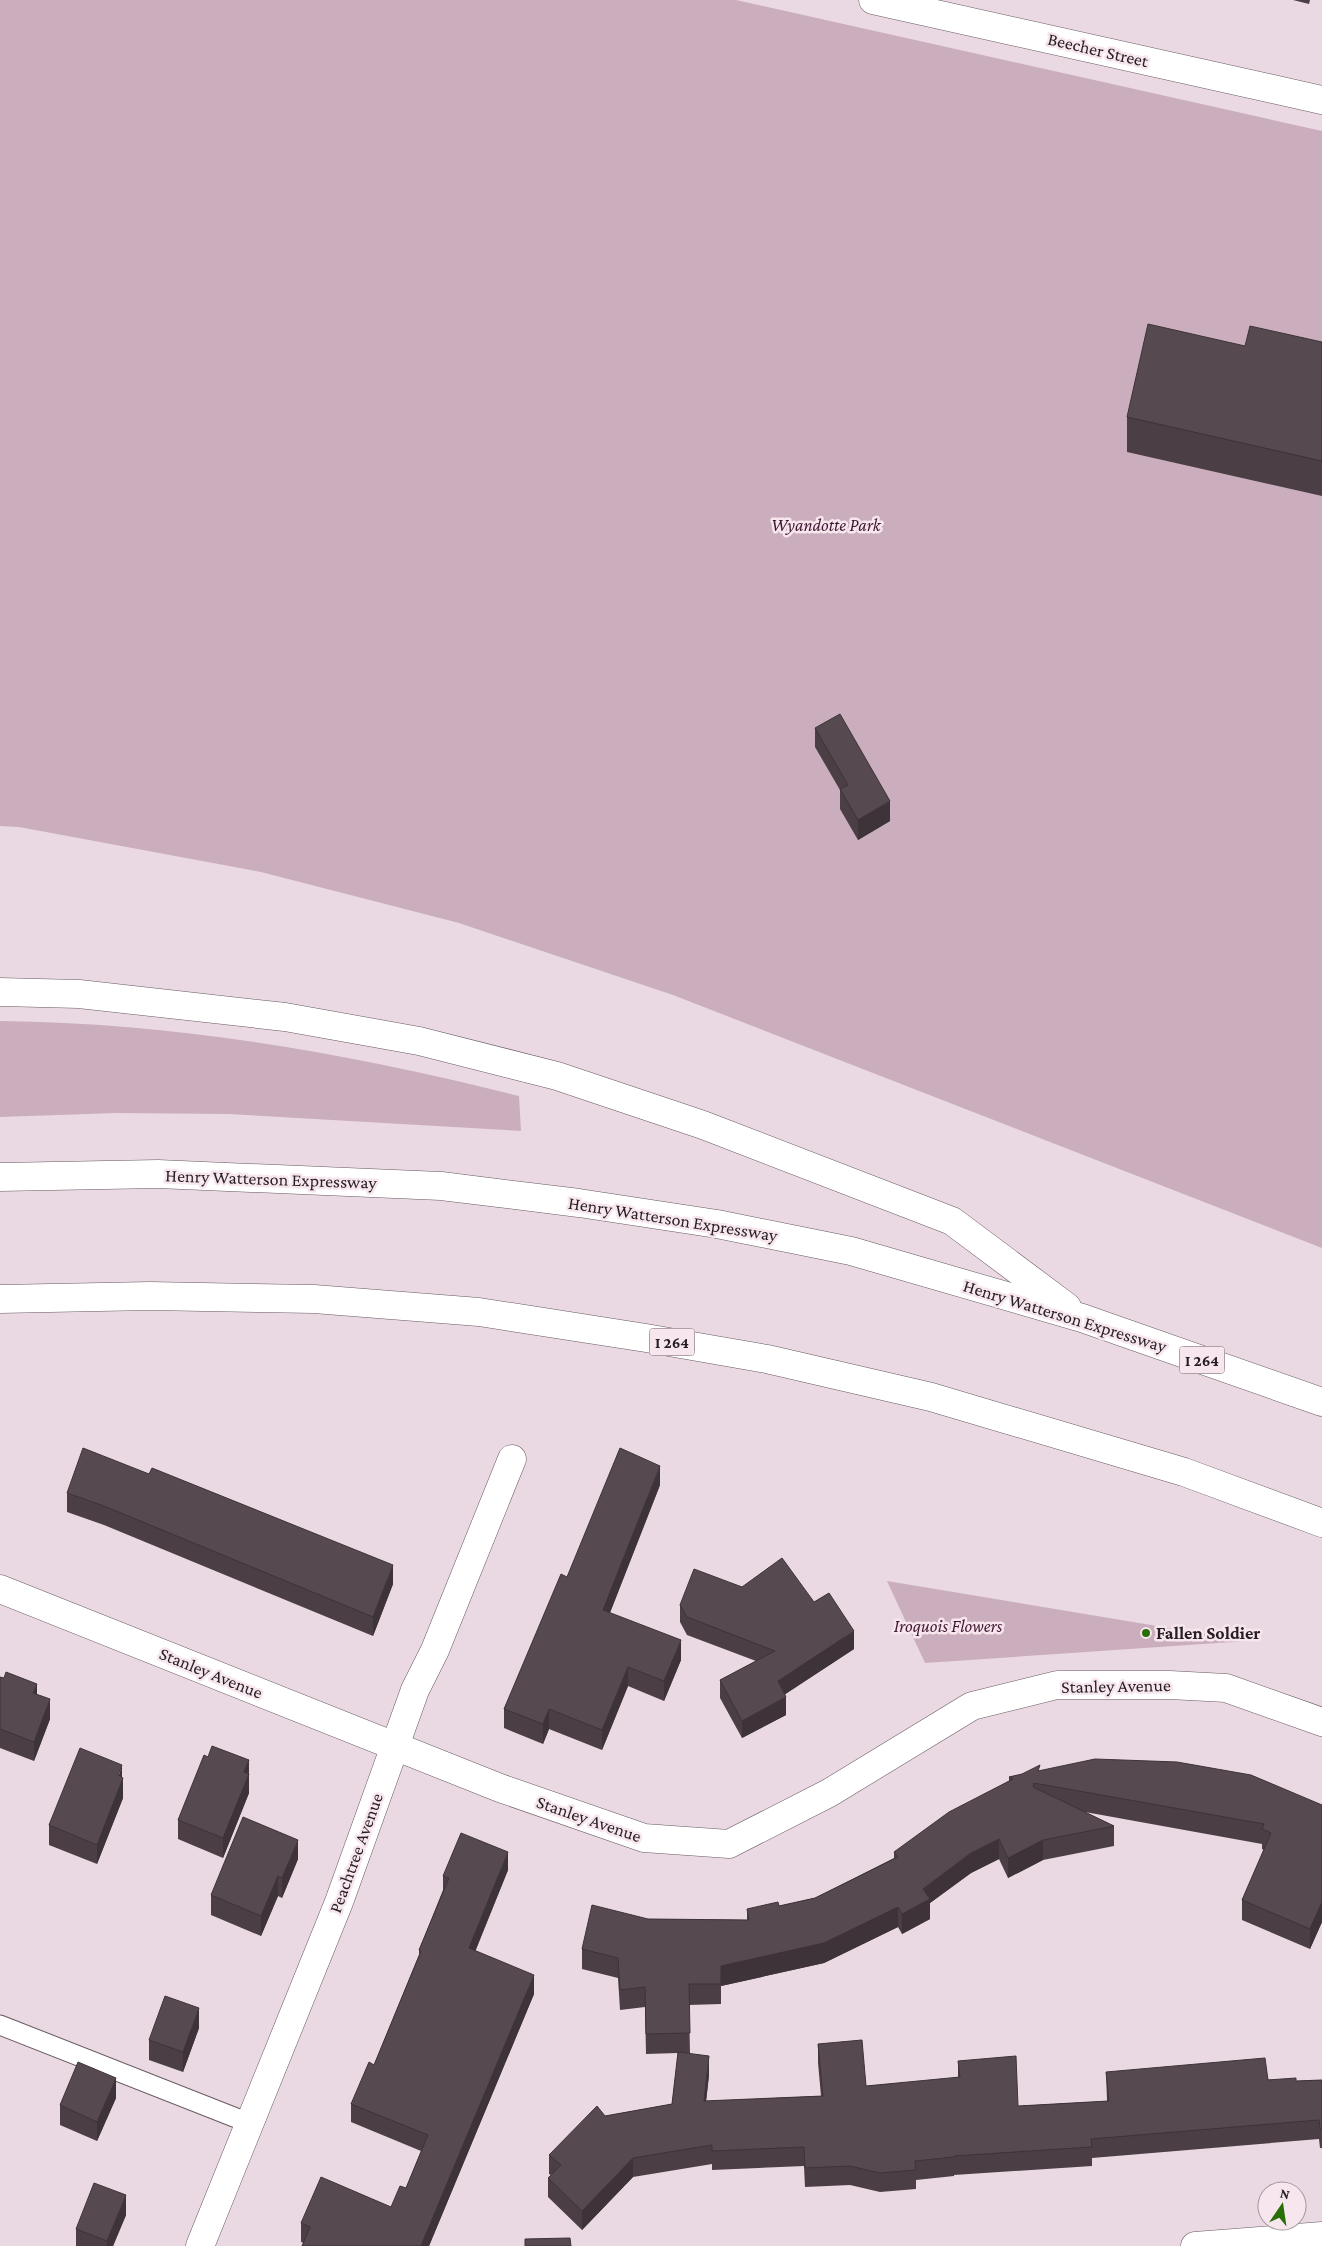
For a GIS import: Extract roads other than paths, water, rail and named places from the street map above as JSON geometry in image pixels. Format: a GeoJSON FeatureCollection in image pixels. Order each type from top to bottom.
{"type":"FeatureCollection","features":[{"type":"Feature","properties":{"kind":"main road","name":"Beecher Street"},"geometry":{"type":"LineString","coordinates":[[873,0],[1322,100]]}},
{"type":"Feature","properties":{"kind":"main road"},"geometry":{"type":"LineString","coordinates":[[0,992],[79,994],[285,1017],[418,1041],[557,1076],[703,1125],[952,1221],[1082,1318]]}},
{"type":"Feature","properties":{"kind":"main road","name":"Henry Watterson Expressway"},"geometry":{"type":"LineString","coordinates":[[0,1177],[158,1174],[432,1185],[579,1203],[717,1224],[851,1251],[1082,1318],[1322,1402]]}},
{"type":"Feature","properties":{"kind":"main road","name":"I 264"},"geometry":{"type":"LineString","coordinates":[[0,1299],[150,1296],[314,1299],[479,1312],[646,1338],[767,1359],[931,1397],[1184,1472],[1322,1523]]}},
{"type":"Feature","properties":{"kind":"main road","name":"Peachtree Avenue"},"geometry":{"type":"LineString","coordinates":[[200,2246],[339,1902],[415,1690],[435,1650],[512,1459]]}},
{"type":"Feature","properties":{"kind":"main road","name":"Stanley Avenue"},"geometry":{"type":"LineString","coordinates":[[0,1589],[500,1788],[644,1838],[729,1844],[829,1793],[972,1706],[1057,1685],[1170,1685],[1226,1688],[1322,1722]]}},
{"type":"Feature","properties":{"kind":"main road"},"geometry":{"type":"LineString","coordinates":[[1195,2246],[1322,2236]]}},
{"type":"Feature","properties":{"kind":"lane"},"geometry":{"type":"LineString","coordinates":[[0,2025],[249,2123]]}},
{"type":"Feature","properties":{"kind":"place","name":"Fallen Soldier"},"geometry":{"type":"Point","coordinates":[1146,1633]}},
{"type":"Feature","properties":{"kind":"park label","name":"Wyandotte Park"},"geometry":{"type":"Point","coordinates":[826,525]}},
{"type":"Feature","properties":{"kind":"park label","name":"Iroquois Flowers"},"geometry":{"type":"Point","coordinates":[948,1626]}}]}
